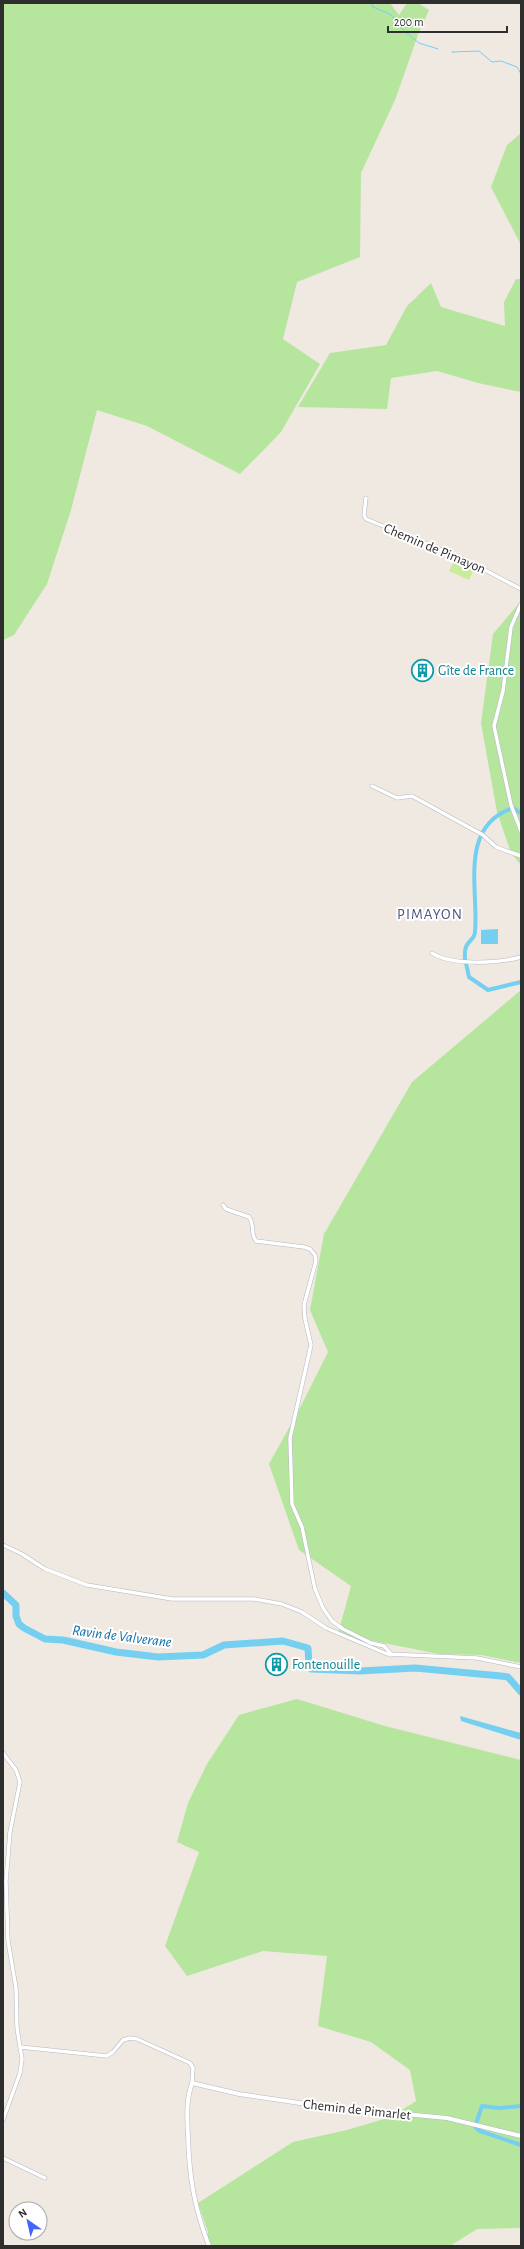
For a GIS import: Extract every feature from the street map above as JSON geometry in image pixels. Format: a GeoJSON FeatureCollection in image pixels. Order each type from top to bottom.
{"type":"FeatureCollection","features":[{"type":"Feature","properties":{"kind":"street","name":"Chemin de Pimayon"},"geometry":{"type":"LineString","coordinates":[[366,498],[364,516],[367,519],[464,559],[521,589]]}},
{"type":"Feature","properties":{"kind":"street"},"geometry":{"type":"LineString","coordinates":[[521,604],[511,627],[502,697],[494,726],[512,810],[521,831]]}},
{"type":"Feature","properties":{"kind":"street"},"geometry":{"type":"LineString","coordinates":[[373,786],[397,798],[412,796],[482,834],[496,847],[521,856]]}},
{"type":"Feature","properties":{"kind":"street"},"geometry":{"type":"LineString","coordinates":[[432,953],[443,959],[474,962],[521,957]]}},
{"type":"Feature","properties":{"kind":"street"},"geometry":{"type":"LineString","coordinates":[[223,1205],[226,1210],[249,1218],[252,1224],[253,1236],[256,1241],[304,1247],[310,1249],[315,1255],[316,1261],[304,1305],[304,1319],[311,1344],[290,1438],[292,1504],[302,1528],[315,1590],[322,1608],[332,1621],[343,1629],[371,1642],[384,1646],[392,1655]]}},
{"type":"Feature","properties":{"kind":"street"},"geometry":{"type":"LineString","coordinates":[[3,1545],[22,1554],[45,1569],[87,1585],[172,1599],[254,1599],[282,1604],[302,1612],[326,1628],[348,1639],[374,1650],[392,1655],[477,1658],[521,1667]]}},
{"type":"Feature","properties":{"kind":"street"},"geometry":{"type":"LineString","coordinates":[[3,1753],[16,1770],[20,1782],[10,1832],[6,1881],[8,1941],[16,1988],[17,2028],[21,2069],[3,2120]]}},
{"type":"Feature","properties":{"kind":"street"},"geometry":{"type":"LineString","coordinates":[[20,2047],[107,2056],[113,2052],[123,2040],[132,2038],[190,2063],[193,2068],[192,2083],[187,2104],[189,2178],[197,2214],[210,2246]]}},
{"type":"Feature","properties":{"kind":"street","name":"Chemin de Pimarlet"},"geometry":{"type":"LineString","coordinates":[[192,2083],[244,2095],[367,2112],[433,2116],[521,2136]]}},
{"type":"Feature","properties":{"kind":"street"},"geometry":{"type":"LineString","coordinates":[[3,2158],[45,2178]]}},
{"type":"Feature","properties":{"kind":"green space"},"geometry":{"type":"Polygon","coordinates":[[[3,3],[390,3],[399,15],[407,3],[418,3],[429,10],[419,32],[395,100],[361,173],[360,257],[297,282],[283,339],[320,364],[281,432],[240,474],[147,426],[97,410],[71,510],[47,584],[14,635],[3,640],[3,3]]]}},
{"type":"Feature","properties":{"kind":"green space"},"geometry":{"type":"Polygon","coordinates":[[[521,133],[521,245],[491,187],[507,145],[521,133]]]}},
{"type":"Feature","properties":{"kind":"green space"},"geometry":{"type":"Polygon","coordinates":[[[516,279],[521,279],[521,392],[478,383],[437,371],[391,378],[387,409],[298,407],[330,353],[386,345],[407,306],[431,283],[441,307],[505,326],[504,302],[516,279]]]}},
{"type":"Feature","properties":{"kind":"green space"},"geometry":{"type":"Polygon","coordinates":[[[454,561],[474,569],[469,580],[449,571],[454,561]]]}},
{"type":"Feature","properties":{"kind":"green space"},"geometry":{"type":"Polygon","coordinates":[[[521,601],[521,865],[511,853],[497,812],[481,723],[493,634],[521,601]]]}},
{"type":"Feature","properties":{"kind":"green space"},"geometry":{"type":"Polygon","coordinates":[[[521,990],[521,1663],[481,1655],[439,1654],[338,1634],[351,1586],[299,1550],[269,1464],[301,1406],[328,1352],[310,1310],[324,1234],[412,1082],[521,990]]]}},
{"type":"Feature","properties":{"kind":"green space"},"geometry":{"type":"Polygon","coordinates":[[[297,1699],[385,1726],[521,1760],[521,2228],[477,2229],[450,2246],[206,2246],[208,2232],[198,2203],[293,2142],[347,2130],[391,2117],[416,2101],[410,2070],[371,2042],[318,2026],[327,1956],[263,1951],[187,1976],[165,1946],[199,1852],[177,1842],[188,1803],[207,1764],[239,1715],[297,1699]]]}},
{"type":"Feature","properties":{"kind":"water"},"geometry":{"type":"Polygon","coordinates":[[[498,929],[498,944],[481,944],[481,930],[498,929]]]}},
{"type":"Feature","properties":{"kind":"water"},"geometry":{"type":"Polygon","coordinates":[[[460,1716],[521,1733],[521,1740],[461,1721],[460,1716]]]}},
{"type":"Feature","properties":{"kind":"waterway"},"geometry":{"type":"LineString","coordinates":[[371,3],[373,7],[390,14],[404,31],[419,43],[438,49]]}},
{"type":"Feature","properties":{"kind":"waterway"},"geometry":{"type":"LineString","coordinates":[[452,52],[479,51],[492,62],[501,61],[517,67],[521,74]]}},
{"type":"Feature","properties":{"kind":"waterway"},"geometry":{"type":"LineString","coordinates":[[465,960],[466,947],[475,934],[476,915],[474,879],[478,844],[484,829],[496,817],[513,808],[521,813]]}},
{"type":"Feature","properties":{"kind":"waterway"},"geometry":{"type":"LineString","coordinates":[[466,963],[469,977],[488,990],[521,982]]}},
{"type":"Feature","properties":{"kind":"waterway","name":"Ravin de Valverane"},"geometry":{"type":"LineString","coordinates":[[3,1593],[16,1605],[16,1616],[19,1624],[45,1639],[63,1640],[116,1652],[158,1657],[203,1655],[224,1645],[283,1641],[308,1648],[309,1665],[311,1669],[360,1671],[415,1668],[501,1676],[508,1677],[521,1692]]}},
{"type":"Feature","properties":{"kind":"waterway"},"geometry":{"type":"LineString","coordinates":[[521,2106],[499,2108],[482,2106],[475,2127],[480,2131],[521,2145]]}},
{"type":"Feature","properties":{"kind":"place","name":"Gîte de France"},"geometry":{"type":"Point","coordinates":[422,670]}},
{"type":"Feature","properties":{"kind":"place","name":"Fontenouille"},"geometry":{"type":"Point","coordinates":[276,1664]}},
{"type":"Feature","properties":{"kind":"district","name":"PIMAYON"},"geometry":{"type":"Point","coordinates":[430,914]}}]}
